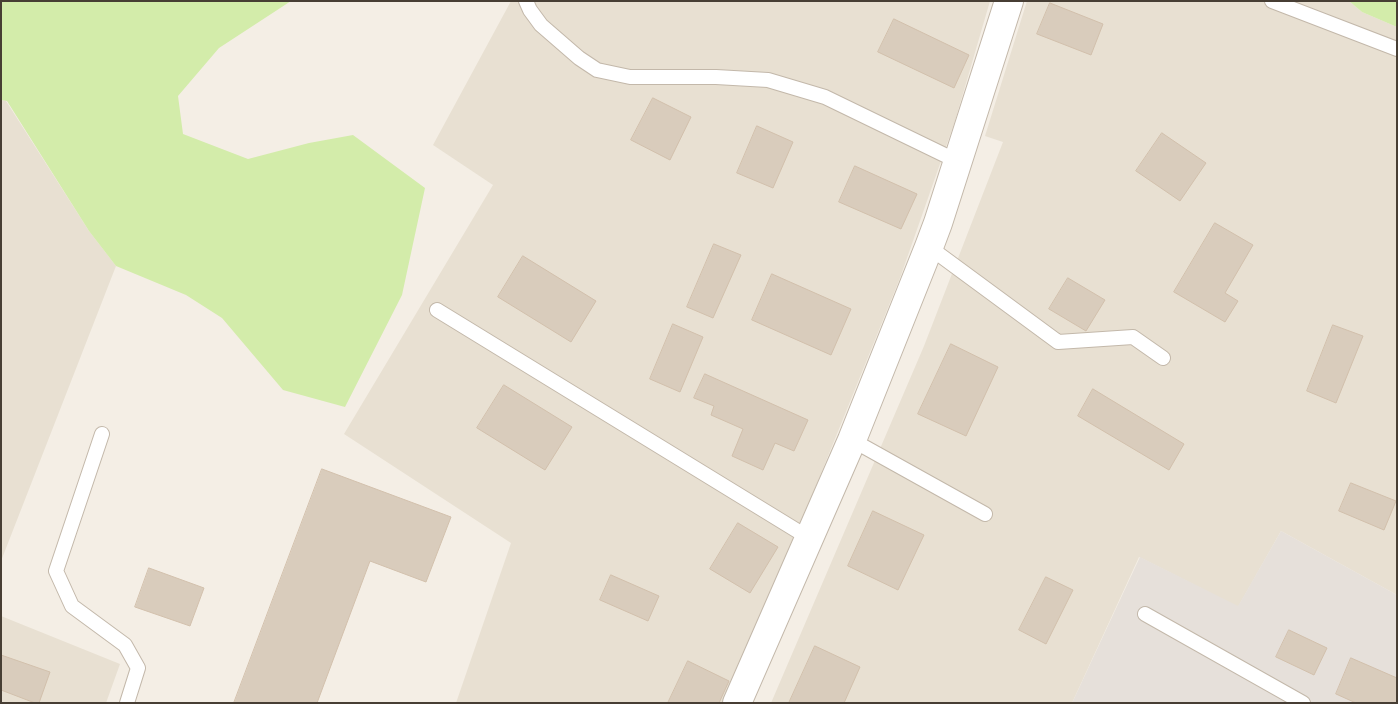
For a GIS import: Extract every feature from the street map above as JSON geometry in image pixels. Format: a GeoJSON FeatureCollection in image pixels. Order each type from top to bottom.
{"type":"FeatureCollection","features":[{"type":"Feature","properties":{"kind":"street"},"geometry":{"type":"LineString","coordinates":[[738,703],[852,440],[938,223],[1009,1]]}},
{"type":"Feature","properties":{"kind":"lane"},"geometry":{"type":"LineString","coordinates":[[526,1],[541,25],[579,58],[597,70],[630,77],[716,77],[768,80],[825,97],[957,161]]}},
{"type":"Feature","properties":{"kind":"lane"},"geometry":{"type":"LineString","coordinates":[[1272,1],[1397,49]]}},
{"type":"Feature","properties":{"kind":"lane"},"geometry":{"type":"LineString","coordinates":[[928,247],[1058,342],[1133,337],[1164,358]]}},
{"type":"Feature","properties":{"kind":"lane"},"geometry":{"type":"LineString","coordinates":[[437,310],[809,538]]}},
{"type":"Feature","properties":{"kind":"lane"},"geometry":{"type":"LineString","coordinates":[[102,434],[56,571],[72,606],[125,645],[138,668],[127,703]]}},
{"type":"Feature","properties":{"kind":"lane"},"geometry":{"type":"LineString","coordinates":[[852,440],[985,514]]}},
{"type":"Feature","properties":{"kind":"lane"},"geometry":{"type":"LineString","coordinates":[[1145,614],[1303,703]]}},
{"type":"Feature","properties":{"kind":"shaded area"},"geometry":{"type":"Polygon","coordinates":[[[511,1],[990,1],[955,121],[900,278],[727,703],[456,703],[511,543],[344,434],[493,185],[433,145],[511,1]]]}},
{"type":"Feature","properties":{"kind":"shaded area"},"geometry":{"type":"Polygon","coordinates":[[[1027,1],[1349,1],[1362,12],[1397,27],[1397,595],[1281,531],[1238,607],[1139,557],[1072,703],[771,703],[924,346],[1003,142],[985,136],[1027,1]]]}},
{"type":"Feature","properties":{"kind":"shaded area"},"geometry":{"type":"Polygon","coordinates":[[[1,100],[6,101],[89,231],[116,266],[1,561],[1,100]]]}},
{"type":"Feature","properties":{"kind":"shaded area"},"geometry":{"type":"Polygon","coordinates":[[[1281,531],[1397,595],[1397,703],[1072,703],[1140,557],[1238,606],[1281,531]]]}},
{"type":"Feature","properties":{"kind":"shaded area"},"geometry":{"type":"Polygon","coordinates":[[[1,616],[120,664],[106,703],[1,703],[1,616]]]}},
{"type":"Feature","properties":{"kind":"green space"},"geometry":{"type":"Polygon","coordinates":[[[1,1],[291,1],[219,48],[178,96],[183,134],[248,159],[309,143],[353,135],[425,188],[402,295],[345,407],[283,390],[222,318],[186,295],[116,266],[89,231],[7,101],[1,100],[1,1]]]}},
{"type":"Feature","properties":{"kind":"green space"},"geometry":{"type":"Polygon","coordinates":[[[1349,1],[1397,1],[1397,27],[1362,12],[1349,1]]]}},
{"type":"Feature","properties":{"kind":"building"},"geometry":{"type":"Polygon","coordinates":[[[1050,3],[1103,24],[1091,55],[1037,34],[1050,3]]]}},
{"type":"Feature","properties":{"kind":"building"},"geometry":{"type":"Polygon","coordinates":[[[894,19],[969,55],[954,88],[878,52],[894,19]]]}},
{"type":"Feature","properties":{"kind":"building"},"geometry":{"type":"Polygon","coordinates":[[[653,98],[691,117],[670,160],[631,140],[653,98]]]}},
{"type":"Feature","properties":{"kind":"building"},"geometry":{"type":"Polygon","coordinates":[[[757,126],[793,142],[773,188],[737,173],[757,126]]]}},
{"type":"Feature","properties":{"kind":"building"},"geometry":{"type":"Polygon","coordinates":[[[1162,133],[1206,163],[1180,201],[1136,171],[1162,133]]]}},
{"type":"Feature","properties":{"kind":"building"},"geometry":{"type":"Polygon","coordinates":[[[855,166],[917,194],[901,229],[839,202],[855,166]]]}},
{"type":"Feature","properties":{"kind":"building"},"geometry":{"type":"Polygon","coordinates":[[[1215,223],[1253,245],[1225,293],[1238,301],[1225,322],[1174,292],[1215,223]]]}},
{"type":"Feature","properties":{"kind":"building"},"geometry":{"type":"Polygon","coordinates":[[[714,244],[741,255],[713,318],[687,307],[714,244]]]}},
{"type":"Feature","properties":{"kind":"building"},"geometry":{"type":"Polygon","coordinates":[[[523,256],[596,301],[571,342],[498,297],[523,256]]]}},
{"type":"Feature","properties":{"kind":"building"},"geometry":{"type":"Polygon","coordinates":[[[772,274],[851,309],[831,355],[752,320],[772,274]]]}},
{"type":"Feature","properties":{"kind":"building"},"geometry":{"type":"Polygon","coordinates":[[[1068,278],[1105,300],[1086,331],[1049,309],[1068,278]]]}},
{"type":"Feature","properties":{"kind":"building"},"geometry":{"type":"Polygon","coordinates":[[[673,324],[703,337],[680,392],[650,379],[673,324]]]}},
{"type":"Feature","properties":{"kind":"building"},"geometry":{"type":"Polygon","coordinates":[[[1333,325],[1363,336],[1336,403],[1307,391],[1333,325]]]}},
{"type":"Feature","properties":{"kind":"building"},"geometry":{"type":"Polygon","coordinates":[[[951,344],[998,367],[966,436],[918,414],[951,344]]]}},
{"type":"Feature","properties":{"kind":"building"},"geometry":{"type":"Polygon","coordinates":[[[705,374],[808,420],[794,451],[775,443],[763,470],[732,456],[743,429],[711,415],[714,406],[694,398],[705,374]]]}},
{"type":"Feature","properties":{"kind":"building"},"geometry":{"type":"Polygon","coordinates":[[[504,385],[572,427],[545,470],[477,428],[504,385]]]}},
{"type":"Feature","properties":{"kind":"building"},"geometry":{"type":"Polygon","coordinates":[[[1093,389],[1184,444],[1169,470],[1078,416],[1093,389]]]}},
{"type":"Feature","properties":{"kind":"building"},"geometry":{"type":"Polygon","coordinates":[[[322,469],[451,517],[426,582],[370,561],[317,703],[234,703],[322,469]]]}},
{"type":"Feature","properties":{"kind":"building"},"geometry":{"type":"Polygon","coordinates":[[[1351,483],[1396,501],[1384,530],[1339,511],[1351,483]]]}},
{"type":"Feature","properties":{"kind":"building"},"geometry":{"type":"Polygon","coordinates":[[[873,511],[924,535],[898,590],[848,566],[873,511]]]}},
{"type":"Feature","properties":{"kind":"building"},"geometry":{"type":"Polygon","coordinates":[[[738,523],[778,547],[750,593],[710,569],[738,523]]]}},
{"type":"Feature","properties":{"kind":"building"},"geometry":{"type":"Polygon","coordinates":[[[149,568],[204,588],[190,626],[135,607],[149,568]]]}},
{"type":"Feature","properties":{"kind":"building"},"geometry":{"type":"Polygon","coordinates":[[[611,575],[659,596],[648,621],[600,600],[611,575]]]}},
{"type":"Feature","properties":{"kind":"building"},"geometry":{"type":"Polygon","coordinates":[[[1046,577],[1073,590],[1046,644],[1019,630],[1046,577]]]}},
{"type":"Feature","properties":{"kind":"building"},"geometry":{"type":"Polygon","coordinates":[[[1289,630],[1327,648],[1314,675],[1276,657],[1289,630]]]}},
{"type":"Feature","properties":{"kind":"building"},"geometry":{"type":"Polygon","coordinates":[[[815,646],[860,667],[844,703],[789,703],[815,646]]]}},
{"type":"Feature","properties":{"kind":"building"},"geometry":{"type":"Polygon","coordinates":[[[1,655],[50,672],[39,703],[1,690],[1,655]]]}},
{"type":"Feature","properties":{"kind":"building"},"geometry":{"type":"Polygon","coordinates":[[[1351,658],[1397,678],[1397,703],[1356,703],[1336,694],[1351,658]]]}},
{"type":"Feature","properties":{"kind":"building"},"geometry":{"type":"Polygon","coordinates":[[[688,661],[729,681],[719,703],[668,703],[688,661]]]}}]}
